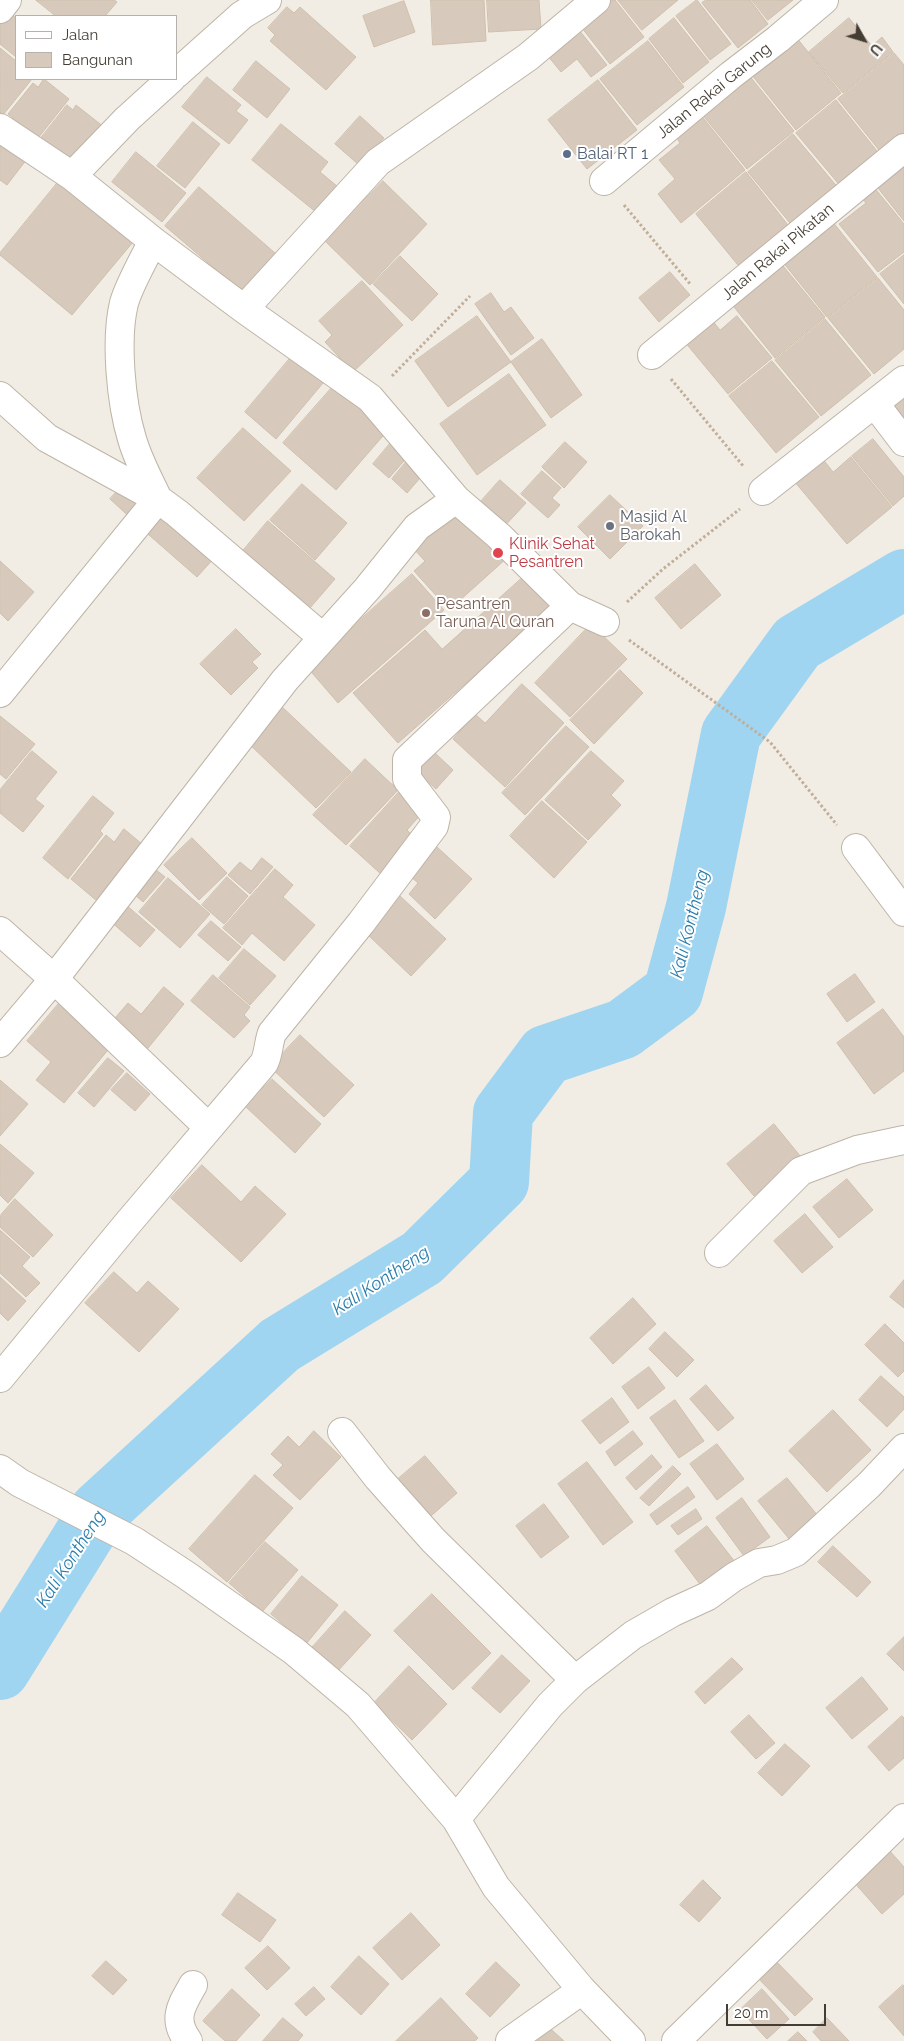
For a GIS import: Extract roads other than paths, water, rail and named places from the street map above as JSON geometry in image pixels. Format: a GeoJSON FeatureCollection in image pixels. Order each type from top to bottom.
{"type":"FeatureCollection","features":[{"type":"Feature","properties":{"kind":"street"},"geometry":{"type":"LineString","coordinates":[[0,8],[8,0]]}},
{"type":"Feature","properties":{"kind":"street"},"geometry":{"type":"LineString","coordinates":[[178,72],[242,15],[267,0]]}},
{"type":"Feature","properties":{"kind":"street"},"geometry":{"type":"LineString","coordinates":[[244,310],[378,162],[528,57],[596,0]]}},
{"type":"Feature","properties":{"kind":"street","name":"Jalan Rakai Garung"},"geometry":{"type":"LineString","coordinates":[[604,181],[709,92],[778,39],[824,0]]}},
{"type":"Feature","properties":{"kind":"street"},"geometry":{"type":"LineString","coordinates":[[72,176],[127,119],[170,80]]}},
{"type":"Feature","properties":{"kind":"street"},"geometry":{"type":"LineString","coordinates":[[0,128],[72,176],[244,310],[370,398],[456,500],[499,536],[570,606],[605,622]]}},
{"type":"Feature","properties":{"kind":"street","name":"Jalan Rakai Pikatan"},"geometry":{"type":"LineString","coordinates":[[652,355],[904,148]]}},
{"type":"Feature","properties":{"kind":"street"},"geometry":{"type":"LineString","coordinates":[[153,241],[124,302],[120,330],[120,361],[126,413],[133,440],[158,499]]}},
{"type":"Feature","properties":{"kind":"street"},"geometry":{"type":"LineString","coordinates":[[764,491],[904,380]]}},
{"type":"Feature","properties":{"kind":"street"},"geometry":{"type":"LineString","coordinates":[[0,396],[47,438],[158,499],[177,513],[322,638]]}},
{"type":"Feature","properties":{"kind":"street"},"geometry":{"type":"LineString","coordinates":[[875,404],[904,442]]}},
{"type":"Feature","properties":{"kind":"street"},"geometry":{"type":"LineString","coordinates":[[0,693],[158,499]]}},
{"type":"Feature","properties":{"kind":"street"},"geometry":{"type":"LineString","coordinates":[[0,1043],[54,978],[285,680],[367,589],[417,527],[456,500]]}},
{"type":"Feature","properties":{"kind":"street"},"geometry":{"type":"LineString","coordinates":[[0,1378],[208,1127],[264,1064],[269,1054],[269,1043],[272,1033],[361,923],[434,826],[436,817],[407,779],[407,760],[570,606]]}},
{"type":"Feature","properties":{"kind":"street"},"geometry":{"type":"LineString","coordinates":[[856,848],[904,912]]}},
{"type":"Feature","properties":{"kind":"street"},"geometry":{"type":"LineString","coordinates":[[0,931],[54,978],[208,1127]]}},
{"type":"Feature","properties":{"kind":"street"},"geometry":{"type":"LineString","coordinates":[[719,1253],[800,1171],[857,1150],[904,1140]]}},
{"type":"Feature","properties":{"kind":"street"},"geometry":{"type":"LineString","coordinates":[[342,1432],[378,1478],[433,1540],[575,1680]]}},
{"type":"Feature","properties":{"kind":"street"},"geometry":{"type":"LineString","coordinates":[[456,1819],[550,1705],[575,1680],[633,1635],[673,1612],[708,1596],[734,1576],[759,1563],[777,1560],[796,1552],[869,1485],[904,1448]]}},
{"type":"Feature","properties":{"kind":"street"},"geometry":{"type":"LineString","coordinates":[[10,1476],[134,1541],[294,1651],[358,1705],[456,1819],[496,1887],[582,1990],[631,2041]]}},
{"type":"Feature","properties":{"kind":"street"},"geometry":{"type":"LineString","coordinates":[[676,2041],[904,1818]]}},
{"type":"Feature","properties":{"kind":"street"},"geometry":{"type":"LineString","coordinates":[[188,2041],[182,2033],[178,2019],[181,2005],[193,1985]]}},
{"type":"Feature","properties":{"kind":"street"},"geometry":{"type":"LineString","coordinates":[[510,2041],[582,1990]]}},
{"type":"Feature","properties":{"kind":"waterway","name":"Kali Kontheng"},"geometry":{"type":"LineString","coordinates":[[0,1670],[99,1511],[280,1345],[422,1258],[499,1182],[503,1113],[546,1055],[623,1029],[673,992],[696,907],[731,734],[797,643],[904,579]]}},
{"type":"Feature","properties":{"kind":"place","name":"Balai RT 1"},"geometry":{"type":"Point","coordinates":[567,154]}},
{"type":"Feature","properties":{"kind":"place","name":"Masjid Al Barokah"},"geometry":{"type":"Point","coordinates":[610,526]}},
{"type":"Feature","properties":{"kind":"place","name":"Klinik Sehat Pesantren"},"geometry":{"type":"Point","coordinates":[498,553]}},
{"type":"Feature","properties":{"kind":"place","name":"Pesantren Taruna Al Quran"},"geometry":{"type":"Point","coordinates":[426,613]}}]}
